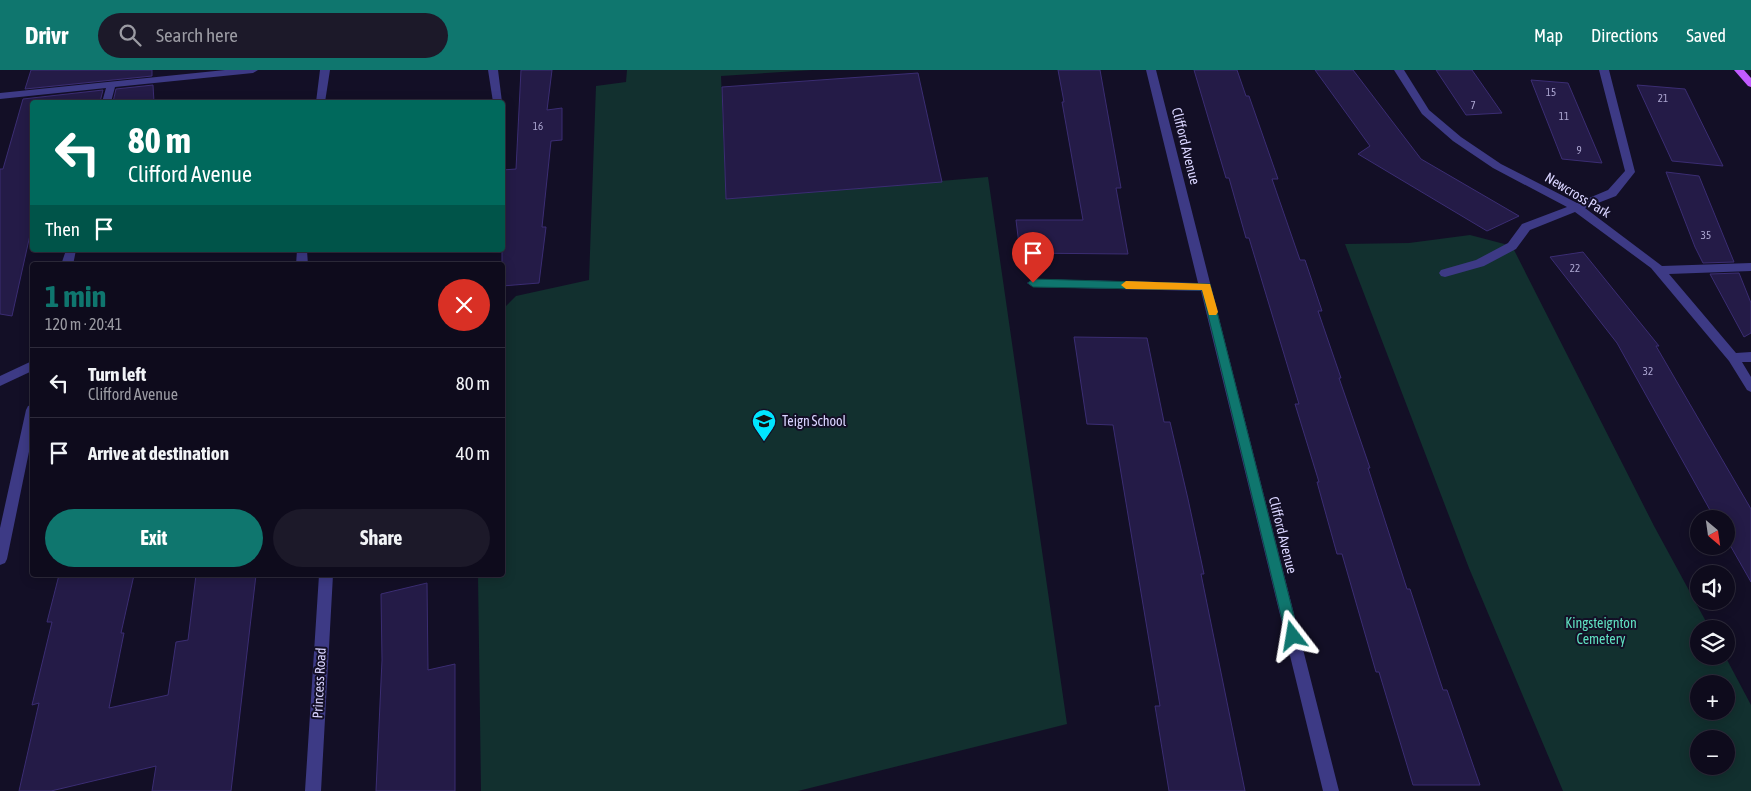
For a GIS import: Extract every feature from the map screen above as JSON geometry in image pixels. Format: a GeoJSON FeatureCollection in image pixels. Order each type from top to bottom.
{"type":"FeatureCollection","features":[{"type":"Feature","properties":{"kind":"main road"},"geometry":{"type":"LineString","coordinates":[[1739,70],[1751,84]]}},
{"type":"Feature","properties":{"kind":"street"},"geometry":{"type":"LineString","coordinates":[[0,96],[111,85],[194,73],[252,70]]}},
{"type":"Feature","properties":{"kind":"street"},"geometry":{"type":"LineString","coordinates":[[321,100],[325,70]]}},
{"type":"Feature","properties":{"kind":"street"},"geometry":{"type":"LineString","coordinates":[[494,70],[493,75],[498,100]]}},
{"type":"Feature","properties":{"kind":"street","name":"Clifford Avenue"},"geometry":{"type":"LineString","coordinates":[[1151,70],[1331,791]]}},
{"type":"Feature","properties":{"kind":"street","name":"Newcross Park"},"geometry":{"type":"LineString","coordinates":[[1399,70],[1425,112],[1457,139],[1497,166],[1576,207],[1656,265],[1732,358],[1751,387]]}},
{"type":"Feature","properties":{"kind":"street"},"geometry":{"type":"LineString","coordinates":[[1445,274],[1480,264],[1512,246],[1526,227],[1612,193],[1630,172],[1604,70]]}},
{"type":"Feature","properties":{"kind":"street"},"geometry":{"type":"LineString","coordinates":[[107,100],[111,85]]}},
{"type":"Feature","properties":{"kind":"street"},"geometry":{"type":"LineString","coordinates":[[1660,270],[1751,267]]}},
{"type":"Feature","properties":{"kind":"street"},"geometry":{"type":"LineString","coordinates":[[1033,283],[1206,287]]}},
{"type":"Feature","properties":{"kind":"street"},"geometry":{"type":"LineString","coordinates":[[1732,358],[1751,357]]}},
{"type":"Feature","properties":{"kind":"street"},"geometry":{"type":"LineString","coordinates":[[0,381],[30,367]]}},
{"type":"Feature","properties":{"kind":"street"},"geometry":{"type":"LineString","coordinates":[[0,559],[30,419]]}},
{"type":"Feature","properties":{"kind":"street","name":"Princess Road"},"geometry":{"type":"LineString","coordinates":[[313,791],[326,577]]}},
{"type":"Feature","properties":{"kind":"green space","name":"Teign School"},"geometry":{"type":"Polygon","coordinates":[[[627,70],[813,70],[721,76],[726,199],[988,177],[1067,724],[798,791],[481,791],[478,577],[505,577],[505,307],[516,296],[589,280],[596,86],[626,82],[627,70]]]}},
{"type":"Feature","properties":{"kind":"green space","name":"Kingsteignton Cemetery"},"geometry":{"type":"Polygon","coordinates":[[[1470,235],[1512,246],[1654,526],[1690,592],[1690,610],[1700,610],[1705,620],[1690,620],[1690,665],[1730,665],[1751,705],[1751,791],[1563,791],[1469,568],[1345,244],[1409,243],[1470,235]]]}},
{"type":"Feature","properties":{"kind":"building"},"geometry":{"type":"Polygon","coordinates":[[[31,70],[152,70],[152,76],[25,89],[31,70]]]}},
{"type":"Feature","properties":{"kind":"building"},"geometry":{"type":"Polygon","coordinates":[[[521,70],[552,70],[547,110],[562,108],[562,140],[551,141],[542,227],[546,227],[539,283],[505,286],[505,262],[502,262],[502,252],[505,252],[505,170],[516,169],[521,70]]]}},
{"type":"Feature","properties":{"kind":"building"},"geometry":{"type":"Polygon","coordinates":[[[1058,70],[1100,70],[1121,188],[1116,188],[1128,254],[1020,253],[1016,220],[1083,220],[1058,70]]]}},
{"type":"Feature","properties":{"kind":"building"},"geometry":{"type":"Polygon","coordinates":[[[1194,70],[1237,70],[1246,96],[1249,96],[1278,179],[1272,179],[1300,260],[1305,260],[1322,311],[1318,311],[1370,468],[1368,468],[1407,589],[1410,589],[1443,690],[1447,690],[1480,785],[1413,785],[1379,672],[1376,672],[1342,554],[1337,554],[1317,482],[1319,482],[1295,404],[1299,404],[1249,238],[1246,238],[1229,178],[1226,178],[1194,70]]]}},
{"type":"Feature","properties":{"kind":"building"},"geometry":{"type":"Polygon","coordinates":[[[1315,70],[1353,70],[1421,159],[1519,216],[1487,231],[1358,154],[1370,146],[1315,70]]]}},
{"type":"Feature","properties":{"kind":"building"},"geometry":{"type":"Polygon","coordinates":[[[1436,70],[1472,70],[1502,113],[1466,115],[1436,70]]]}},
{"type":"Feature","properties":{"kind":"building"},"geometry":{"type":"Polygon","coordinates":[[[918,73],[942,182],[726,199],[722,87],[918,73]]]}},
{"type":"Feature","properties":{"kind":"building"},"geometry":{"type":"Polygon","coordinates":[[[1531,80],[1568,83],[1602,163],[1562,159],[1531,80]]]}},
{"type":"Feature","properties":{"kind":"building"},"geometry":{"type":"Polygon","coordinates":[[[153,85],[154,100],[113,100],[116,89],[153,85]]]}},
{"type":"Feature","properties":{"kind":"building"},"geometry":{"type":"Polygon","coordinates":[[[1637,85],[1685,89],[1723,166],[1672,161],[1637,85]]]}},
{"type":"Feature","properties":{"kind":"building"},"geometry":{"type":"Polygon","coordinates":[[[103,90],[100,100],[30,100],[30,235],[12,316],[0,314],[0,169],[3,169],[23,99],[103,90]]]}},
{"type":"Feature","properties":{"kind":"building"},"geometry":{"type":"Polygon","coordinates":[[[1666,172],[1699,176],[1734,262],[1703,263],[1666,172]]]}},
{"type":"Feature","properties":{"kind":"building"},"geometry":{"type":"Polygon","coordinates":[[[1583,252],[1659,346],[1656,346],[1751,509],[1751,582],[1735,554],[1735,510],[1710,510],[1617,343],[1550,257],[1583,252]]]}},
{"type":"Feature","properties":{"kind":"building"},"geometry":{"type":"Polygon","coordinates":[[[1739,273],[1751,303],[1751,333],[1744,337],[1710,274],[1739,273]]]}},
{"type":"Feature","properties":{"kind":"building"},"geometry":{"type":"Polygon","coordinates":[[[1074,337],[1147,338],[1164,422],[1170,422],[1188,499],[1204,574],[1201,574],[1245,791],[1169,791],[1155,706],[1160,706],[1113,425],[1087,424],[1074,337]]]}},
{"type":"Feature","properties":{"kind":"building"},"geometry":{"type":"Polygon","coordinates":[[[58,577],[134,577],[121,633],[124,633],[109,708],[168,695],[176,642],[188,640],[196,577],[256,577],[231,791],[152,791],[156,766],[51,791],[19,791],[39,703],[32,705],[52,622],[47,622],[58,577]]]}},
{"type":"Feature","properties":{"kind":"building"},"geometry":{"type":"Polygon","coordinates":[[[427,583],[428,670],[455,664],[455,791],[376,791],[382,660],[381,594],[427,583]]]}},
{"type":"Feature","properties":{"kind":"slow traffic"},"geometry":{"type":"LineString","coordinates":[[1126,285],[1206,287],[1213,312]]}},
{"type":"Feature","properties":{"kind":"place","name":"Teign School"},"geometry":{"type":"Point","coordinates":[764,442]}},
{"type":"Feature","properties":{"kind":"route"},"geometry":{"type":"LineString","coordinates":[[1033,283],[1206,287],[1293,636]]}}]}
